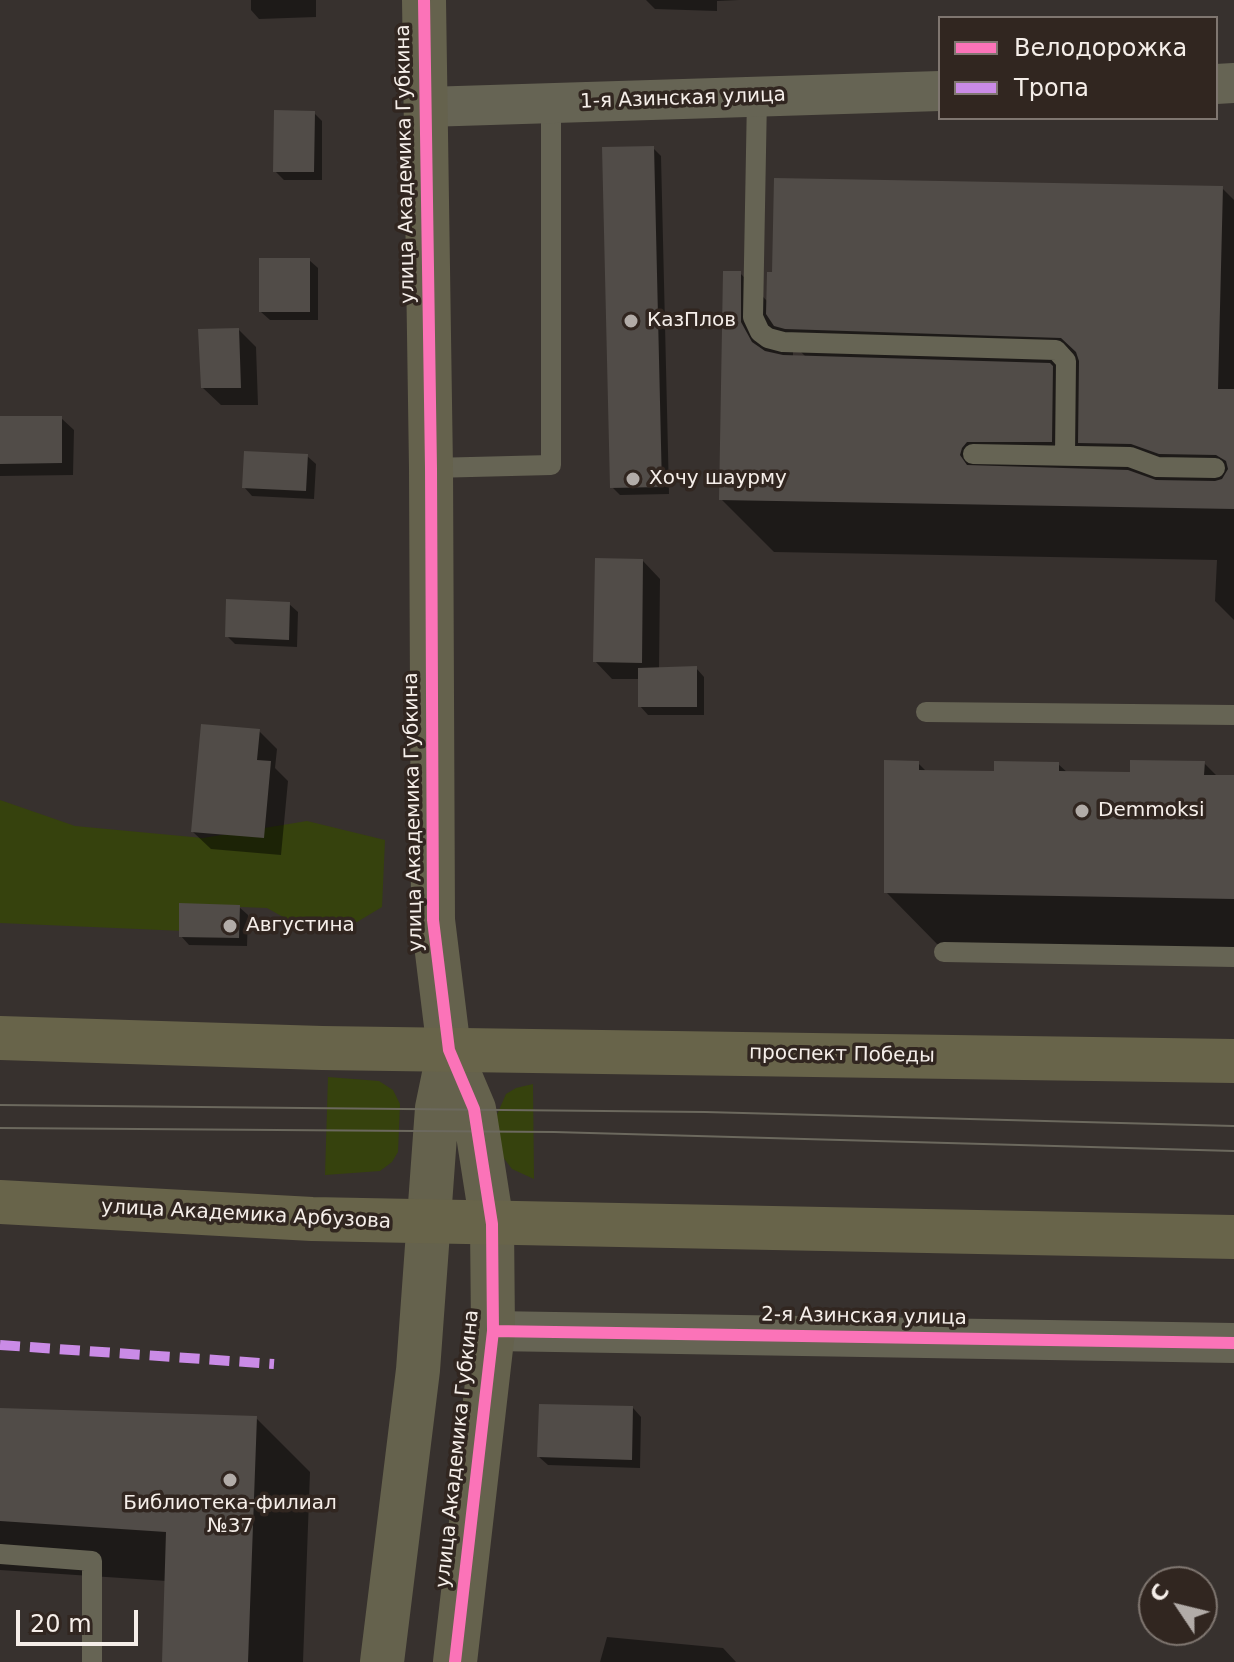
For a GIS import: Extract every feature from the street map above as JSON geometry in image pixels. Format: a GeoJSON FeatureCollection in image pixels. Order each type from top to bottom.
{"type":"FeatureCollection","features":[{"type":"Feature","properties":{"kind":"main road"},"geometry":{"type":"LineString","coordinates":[[0,1038],[449,1050]]}},
{"type":"Feature","properties":{"kind":"main road","name":"проспект Победы"},"geometry":{"type":"LineString","coordinates":[[449,1050],[1234,1061]]}},
{"type":"Feature","properties":{"kind":"main road","name":"улица Академика Арбузова"},"geometry":{"type":"LineString","coordinates":[[0,1202],[312,1219],[492,1224]]}},
{"type":"Feature","properties":{"kind":"main road"},"geometry":{"type":"LineString","coordinates":[[492,1224],[1234,1237]]}},
{"type":"Feature","properties":{"kind":"street","name":"улица Академика Губкина"},"geometry":{"type":"LineString","coordinates":[[424,0],[431,468],[433,920],[449,1050],[474,1109],[492,1224],[493,1331],[455,1662]]}},
{"type":"Feature","properties":{"kind":"street","name":"1-я Азинская улица"},"geometry":{"type":"LineString","coordinates":[[426,107],[938,91]]}},
{"type":"Feature","properties":{"kind":"street","name":"улица Академика Губкина"},"geometry":{"type":"LineString","coordinates":[[382,1662],[418,1370],[437,1108],[449,1050]]}},
{"type":"Feature","properties":{"kind":"street","name":"2-я Азинская улица"},"geometry":{"type":"LineString","coordinates":[[493,1331],[1234,1343]]}},
{"type":"Feature","properties":{"kind":"lane"},"geometry":{"type":"LineString","coordinates":[[757,97],[753,317],[760,332],[783,342],[1056,350],[1066,361],[1065,455]]}},
{"type":"Feature","properties":{"kind":"lane"},"geometry":{"type":"LineString","coordinates":[[431,468],[551,465],[551,102]]}},
{"type":"Feature","properties":{"kind":"lane"},"geometry":{"type":"LineString","coordinates":[[973,454],[1130,457],[1157,467],[1215,468]]}},
{"type":"Feature","properties":{"kind":"lane"},"geometry":{"type":"LineString","coordinates":[[926,712],[1234,715]]}},
{"type":"Feature","properties":{"kind":"lane"},"geometry":{"type":"LineString","coordinates":[[944,952],[1234,957]]}},
{"type":"Feature","properties":{"kind":"lane"},"geometry":{"type":"LineString","coordinates":[[0,1554],[92,1561],[92,1662]]}},
{"type":"Feature","properties":{"kind":"green space"},"geometry":{"type":"Polygon","coordinates":[[[0,800],[75,826],[203,838],[307,821],[385,840],[382,907],[357,922],[292,922],[267,908],[186,905],[184,931],[0,923],[0,800]]]}},
{"type":"Feature","properties":{"kind":"green space"},"geometry":{"type":"Polygon","coordinates":[[[328,1077],[379,1081],[393,1090],[400,1104],[398,1152],[392,1162],[380,1171],[325,1175],[328,1077]]]}},
{"type":"Feature","properties":{"kind":"green space"},"geometry":{"type":"Polygon","coordinates":[[[533,1084],[534,1179],[512,1169],[500,1153],[495,1119],[506,1094],[533,1084]]]}},
{"type":"Feature","properties":{"kind":"building"},"geometry":{"type":"Polygon","coordinates":[[[274,110],[315,111],[314,172],[273,172],[274,110]]]}},
{"type":"Feature","properties":{"kind":"building"},"geometry":{"type":"Polygon","coordinates":[[[654,146],[662,487],[610,488],[602,147],[654,146]]]}},
{"type":"Feature","properties":{"kind":"building"},"geometry":{"type":"Polygon","coordinates":[[[774,178],[1223,186],[1218,389],[1234,389],[1234,509],[719,500],[723,271],[741,271],[741,322],[752,342],[765,351],[783,355],[1050,363],[1053,366],[1052,442],[967,442],[960,455],[967,465],[1128,470],[1156,480],[1215,481],[1222,479],[1228,469],[1226,461],[1216,455],[1159,454],[1131,444],[1078,443],[1079,361],[1076,352],[1061,338],[785,329],[774,326],[766,314],[767,272],[772,272],[774,178]]]}},
{"type":"Feature","properties":{"kind":"building"},"geometry":{"type":"Polygon","coordinates":[[[259,258],[310,258],[310,312],[259,312],[259,258]]]}},
{"type":"Feature","properties":{"kind":"building"},"geometry":{"type":"Polygon","coordinates":[[[239,328],[241,388],[201,388],[198,329],[239,328]]]}},
{"type":"Feature","properties":{"kind":"building"},"geometry":{"type":"Polygon","coordinates":[[[0,416],[62,416],[62,463],[0,464],[0,416]]]}},
{"type":"Feature","properties":{"kind":"building"},"geometry":{"type":"Polygon","coordinates":[[[244,451],[308,454],[306,491],[242,488],[244,451]]]}},
{"type":"Feature","properties":{"kind":"building"},"geometry":{"type":"Polygon","coordinates":[[[595,558],[643,559],[642,663],[593,662],[595,558]]]}},
{"type":"Feature","properties":{"kind":"building"},"geometry":{"type":"Polygon","coordinates":[[[226,599],[290,602],[289,640],[225,637],[226,599]]]}},
{"type":"Feature","properties":{"kind":"building"},"geometry":{"type":"Polygon","coordinates":[[[697,666],[697,707],[638,707],[638,668],[697,666]]]}},
{"type":"Feature","properties":{"kind":"building"},"geometry":{"type":"Polygon","coordinates":[[[201,724],[260,729],[257,760],[271,761],[264,838],[191,832],[201,724]]]}},
{"type":"Feature","properties":{"kind":"building"},"geometry":{"type":"Polygon","coordinates":[[[884,760],[919,761],[919,770],[994,771],[994,761],[1059,762],[1059,771],[1130,772],[1130,760],[1205,761],[1204,775],[1234,775],[1234,899],[884,893],[884,760]]]}},
{"type":"Feature","properties":{"kind":"building"},"geometry":{"type":"Polygon","coordinates":[[[179,903],[240,905],[239,938],[179,937],[179,903]]]}},
{"type":"Feature","properties":{"kind":"building"},"geometry":{"type":"Polygon","coordinates":[[[539,1404],[633,1406],[632,1460],[537,1457],[539,1404]]]}},
{"type":"Feature","properties":{"kind":"building"},"geometry":{"type":"Polygon","coordinates":[[[0,1408],[257,1416],[248,1662],[162,1662],[166,1532],[0,1521],[0,1408]]]}},
{"type":"Feature","properties":{"kind":"tram line"},"geometry":{"type":"LineString","coordinates":[[0,1105],[705,1112],[1234,1126]]}},
{"type":"Feature","properties":{"kind":"tram line"},"geometry":{"type":"LineString","coordinates":[[0,1128],[554,1132],[1234,1151]]}},
{"type":"Feature","properties":{"kind":"marked path"},"geometry":{"type":"LineString","coordinates":[[0,1345],[274,1364]]}},
{"type":"Feature","properties":{"kind":"cycle path"},"geometry":{"type":"LineString","coordinates":[[424,0],[431,468],[433,920],[449,1050],[474,1109],[492,1224],[493,1331],[455,1662]]}},
{"type":"Feature","properties":{"kind":"cycle path"},"geometry":{"type":"LineString","coordinates":[[493,1331],[1234,1343]]}},
{"type":"Feature","properties":{"kind":"place","name":"КазПлов"},"geometry":{"type":"Point","coordinates":[631,321]}},
{"type":"Feature","properties":{"kind":"place","name":"Хочу шаурму"},"geometry":{"type":"Point","coordinates":[633,479]}},
{"type":"Feature","properties":{"kind":"place","name":"Demmoksi"},"geometry":{"type":"Point","coordinates":[1082,811]}},
{"type":"Feature","properties":{"kind":"place","name":"Августина"},"geometry":{"type":"Point","coordinates":[230,926]}},
{"type":"Feature","properties":{"kind":"place","name":"Библиотека-филиал №37"},"geometry":{"type":"Point","coordinates":[230,1480]}}]}
